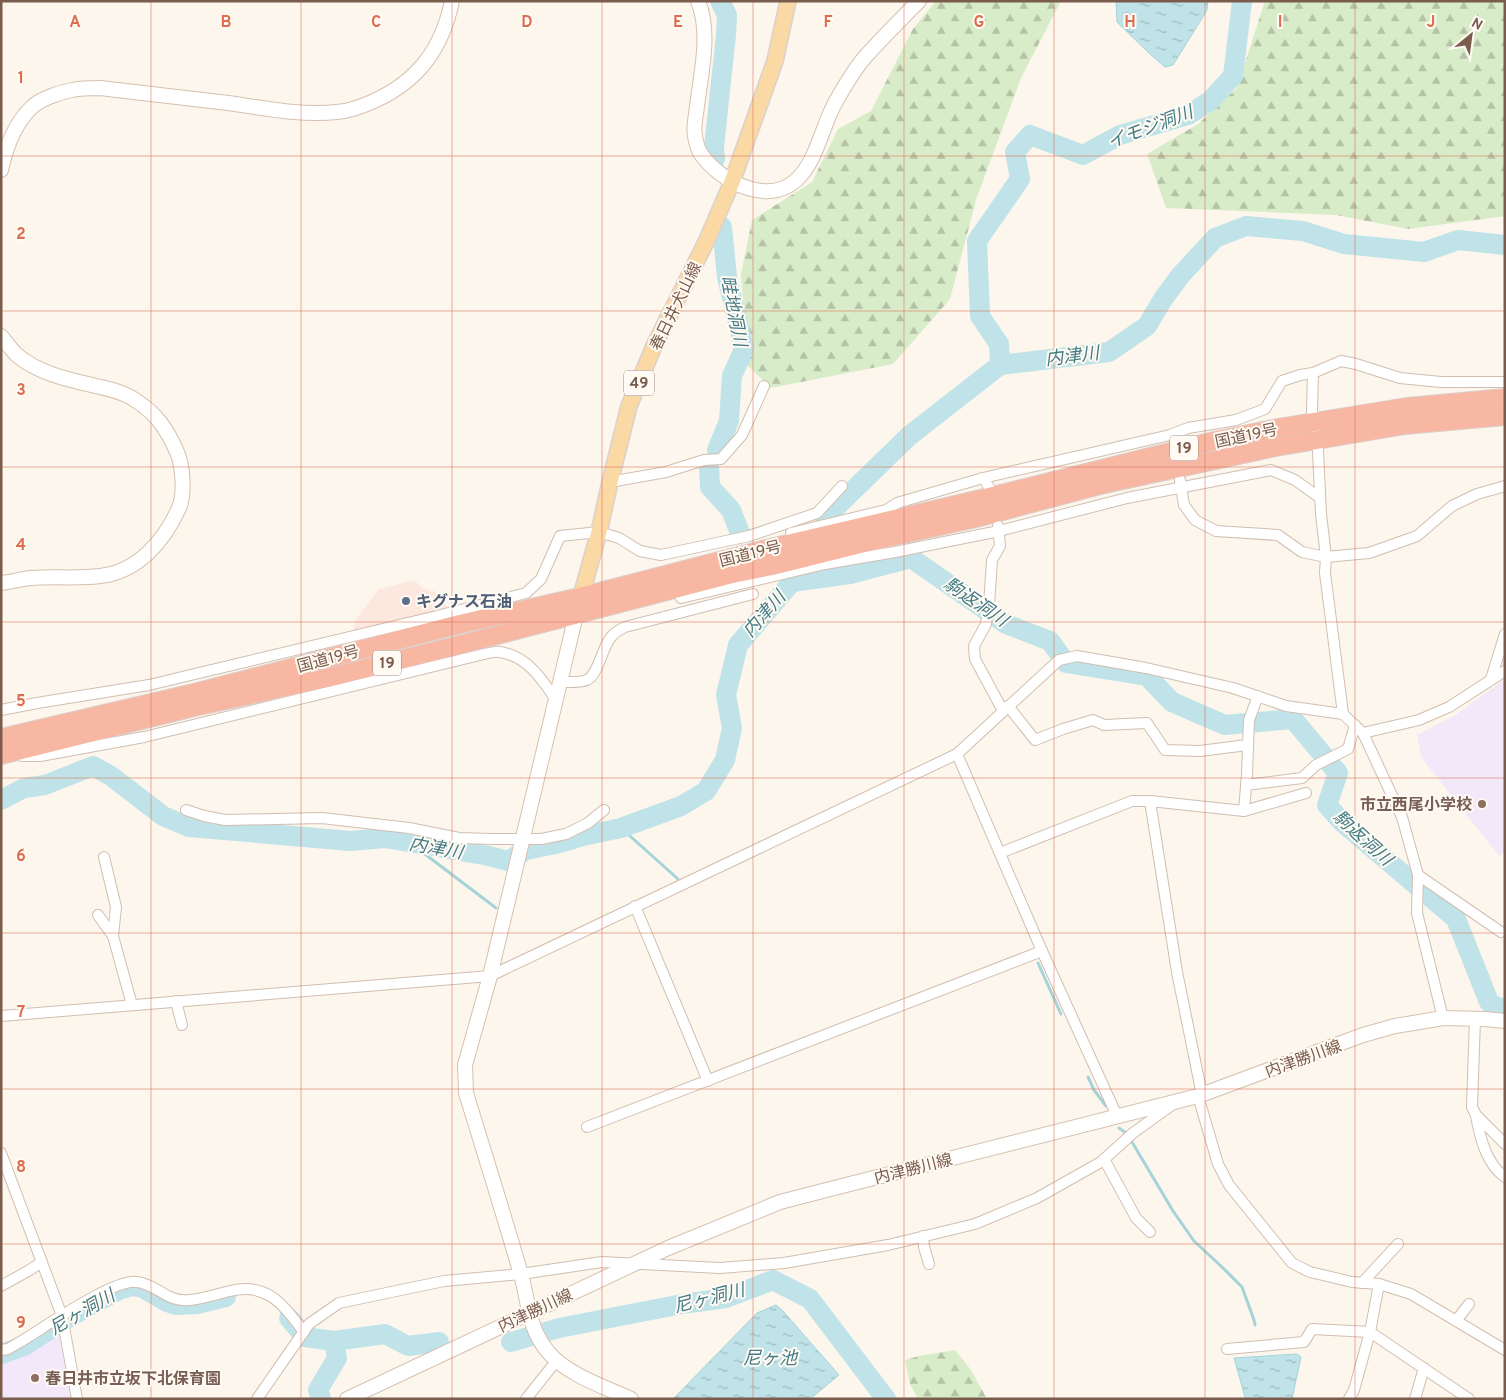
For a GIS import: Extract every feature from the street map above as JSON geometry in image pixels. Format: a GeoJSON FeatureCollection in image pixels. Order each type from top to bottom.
{"type":"FeatureCollection","features":[{"type":"Feature","properties":{"kind":"highway","name":"国道19号"},"geometry":{"type":"LineString","coordinates":[[1,755],[194,707],[327,678],[732,574],[772,566],[989,497],[1162,453],[1278,428],[1407,407],[1505,398]]}},
{"type":"Feature","properties":{"kind":"highway","name":"国道19号"},"geometry":{"type":"LineString","coordinates":[[1,738],[198,692],[456,625],[580,597],[788,539],[868,534],[976,518],[1100,485],[1276,447],[1406,425],[1505,416]]}},
{"type":"Feature","properties":{"kind":"main road","name":"春日井犬山線"},"geometry":{"type":"LineString","coordinates":[[576,615],[599,532],[629,406],[654,346],[706,242],[732,182],[775,61],[788,1]]}},
{"type":"Feature","properties":{"kind":"street"},"geometry":{"type":"LineString","coordinates":[[1,170],[19,122],[33,105],[52,96],[72,90],[100,88],[298,112],[338,112],[364,106],[387,95],[411,78],[427,60],[439,41],[448,21],[452,1]]}},
{"type":"Feature","properties":{"kind":"street"},"geometry":{"type":"LineString","coordinates":[[700,3],[704,27],[694,134],[700,153],[714,170],[732,182],[754,190],[772,191],[787,186],[801,176],[812,158],[827,117],[842,91],[865,57],[919,1]]}},
{"type":"Feature","properties":{"kind":"street"},"geometry":{"type":"LineString","coordinates":[[1,336],[18,356],[37,368],[65,378],[113,390],[134,399],[156,416],[169,433],[181,460],[182,481],[181,504],[161,540],[144,558],[123,571],[102,576],[32,578],[1,583]]}},
{"type":"Feature","properties":{"kind":"street"},"geometry":{"type":"LineString","coordinates":[[788,539],[886,510],[897,503],[1170,438],[1188,428],[1236,420],[1265,410],[1282,381],[1313,373],[1341,362],[1356,364],[1400,378],[1441,382],[1505,382]]}},
{"type":"Feature","properties":{"kind":"street"},"geometry":{"type":"LineString","coordinates":[[1313,373],[1312,410],[1326,557],[1325,573],[1342,714]]}},
{"type":"Feature","properties":{"kind":"street"},"geometry":{"type":"LineString","coordinates":[[610,482],[666,472],[704,460],[721,459],[742,435],[764,386]]}},
{"type":"Feature","properties":{"kind":"street"},"geometry":{"type":"LineString","coordinates":[[681,598],[825,564],[895,552],[1181,484],[1271,470],[1295,480],[1320,498]]}},
{"type":"Feature","properties":{"kind":"street"},"geometry":{"type":"LineString","coordinates":[[1181,484],[1184,505],[1195,520],[1216,531],[1278,535],[1302,552],[1326,557],[1368,553],[1417,536],[1452,506],[1477,494],[1505,486]]}},
{"type":"Feature","properties":{"kind":"street"},"geometry":{"type":"LineString","coordinates":[[1,710],[37,702],[148,685],[526,593],[541,579],[560,536],[599,532],[618,538],[640,551],[661,555],[749,536],[817,512],[842,486]]}},
{"type":"Feature","properties":{"kind":"street"},"geometry":{"type":"LineString","coordinates":[[998,528],[1000,546],[992,560],[986,624],[974,646],[975,659],[1006,708],[1035,740],[1092,720],[1104,725],[1147,723],[1165,750],[1200,751],[1247,745]]}},
{"type":"Feature","properties":{"kind":"street"},"geometry":{"type":"LineString","coordinates":[[560,682],[590,679],[602,651],[611,636],[624,626],[753,594]]}},
{"type":"Feature","properties":{"kind":"street"},"geometry":{"type":"LineString","coordinates":[[576,615],[490,976],[466,1066],[466,1093],[521,1274],[531,1320],[539,1339],[556,1360],[572,1371],[622,1397]]}},
{"type":"Feature","properties":{"kind":"street"},"geometry":{"type":"LineString","coordinates":[[1491,679],[1505,634]]}},
{"type":"Feature","properties":{"kind":"street"},"geometry":{"type":"LineString","coordinates":[[1,755],[40,756],[144,737],[498,651],[516,657],[530,666],[556,700]]}},
{"type":"Feature","properties":{"kind":"street"},"geometry":{"type":"LineString","coordinates":[[1,1016],[490,976],[957,754],[1059,660],[1077,656],[1146,668],[1233,688],[1286,706],[1342,714],[1355,725],[1363,733],[1402,817],[1418,875],[1418,913],[1443,1018]]}},
{"type":"Feature","properties":{"kind":"street"},"geometry":{"type":"LineString","coordinates":[[1363,733],[1419,720],[1449,708],[1505,671]]}},
{"type":"Feature","properties":{"kind":"street"},"geometry":{"type":"LineString","coordinates":[[1244,811],[1249,720],[1258,696]]}},
{"type":"Feature","properties":{"kind":"street"},"geometry":{"type":"LineString","coordinates":[[1246,785],[1302,778],[1316,765],[1348,750],[1355,725]]}},
{"type":"Feature","properties":{"kind":"street"},"geometry":{"type":"LineString","coordinates":[[957,754],[1042,951],[1117,1116]]}},
{"type":"Feature","properties":{"kind":"street"},"geometry":{"type":"LineString","coordinates":[[1000,853],[1132,801],[1150,801],[1244,811],[1306,794]]}},
{"type":"Feature","properties":{"kind":"street"},"geometry":{"type":"LineString","coordinates":[[1150,801],[1177,972],[1200,1095],[1218,1164],[1229,1185],[1292,1263],[1310,1272],[1352,1282],[1379,1284],[1411,1294],[1505,1350]]}},
{"type":"Feature","properties":{"kind":"street"},"geometry":{"type":"LineString","coordinates":[[186,810],[225,820],[322,818],[409,828],[459,838],[541,840],[566,834],[588,823],[604,810]]}},
{"type":"Feature","properties":{"kind":"street"},"geometry":{"type":"LineString","coordinates":[[104,857],[116,907],[113,936]]}},
{"type":"Feature","properties":{"kind":"street"},"geometry":{"type":"LineString","coordinates":[[1418,875],[1501,932]]}},
{"type":"Feature","properties":{"kind":"street"},"geometry":{"type":"LineString","coordinates":[[635,906],[708,1081]]}},
{"type":"Feature","properties":{"kind":"street"},"geometry":{"type":"LineString","coordinates":[[98,914],[113,936],[132,1005]]}},
{"type":"Feature","properties":{"kind":"street"},"geometry":{"type":"LineString","coordinates":[[587,1128],[1042,951]]}},
{"type":"Feature","properties":{"kind":"street"},"geometry":{"type":"LineString","coordinates":[[176,1001],[182,1026]]}},
{"type":"Feature","properties":{"kind":"street","name":"内津勝川線"},"geometry":{"type":"LineString","coordinates":[[347,1399],[531,1320],[636,1263],[668,1248],[780,1202],[1175,1103],[1363,1035],[1395,1026],[1443,1018],[1505,1021]]}},
{"type":"Feature","properties":{"kind":"street"},"geometry":{"type":"LineString","coordinates":[[1475,1019],[1472,1107],[1476,1115],[1481,1139],[1493,1165],[1505,1177]]}},
{"type":"Feature","properties":{"kind":"street"},"geometry":{"type":"LineString","coordinates":[[260,1398],[309,1324],[339,1303],[444,1281],[521,1274],[602,1262],[720,1268],[784,1263],[888,1244],[975,1224],[1038,1198],[1104,1159],[1133,1133],[1175,1103]]}},
{"type":"Feature","properties":{"kind":"street"},"geometry":{"type":"LineString","coordinates":[[1476,1115],[1505,1144]]}},
{"type":"Feature","properties":{"kind":"street"},"geometry":{"type":"LineString","coordinates":[[1,1153],[62,1316],[77,1399]]}},
{"type":"Feature","properties":{"kind":"street"},"geometry":{"type":"LineString","coordinates":[[1104,1159],[1136,1218],[1150,1232]]}},
{"type":"Feature","properties":{"kind":"street"},"geometry":{"type":"LineString","coordinates":[[923,1236],[929,1264]]}},
{"type":"Feature","properties":{"kind":"street"},"geometry":{"type":"LineString","coordinates":[[1362,1283],[1398,1244]]}},
{"type":"Feature","properties":{"kind":"street"},"geometry":{"type":"LineString","coordinates":[[1,1286],[42,1262]]}},
{"type":"Feature","properties":{"kind":"street"},"geometry":{"type":"LineString","coordinates":[[1,1350],[8,1349],[94,1296],[126,1282],[135,1281],[142,1282],[169,1298],[179,1300],[190,1300],[244,1288],[267,1293],[286,1308],[304,1332]]}},
{"type":"Feature","properties":{"kind":"street"},"geometry":{"type":"LineString","coordinates":[[1349,1399],[1354,1390],[1370,1332],[1379,1284]]}},
{"type":"Feature","properties":{"kind":"street"},"geometry":{"type":"LineString","coordinates":[[1456,1321],[1469,1304]]}},
{"type":"Feature","properties":{"kind":"street"},"geometry":{"type":"LineString","coordinates":[[1228,1349],[1304,1342],[1312,1330],[1370,1332],[1469,1399]]}},
{"type":"Feature","properties":{"kind":"street"},"geometry":{"type":"LineString","coordinates":[[526,1399],[556,1360]]}},
{"type":"Feature","properties":{"kind":"street"},"geometry":{"type":"LineString","coordinates":[[1415,1399],[1424,1368]]}},
{"type":"Feature","properties":{"kind":"shaded area","name":"キグナス石油"},"geometry":{"type":"Polygon","coordinates":[[[414,580],[424,589],[437,592],[448,609],[353,634],[356,619],[379,589],[414,580]]]}},
{"type":"Feature","properties":{"kind":"shaded area","name":"市立西尾小学校"},"geometry":{"type":"Polygon","coordinates":[[[1505,679],[1505,851],[1499,856],[1421,757],[1417,735],[1457,714],[1505,679]]]}},
{"type":"Feature","properties":{"kind":"shaded area","name":"春日井市立坂下北保育園"},"geometry":{"type":"Polygon","coordinates":[[[60,1325],[73,1399],[1,1399],[1,1357],[26,1347],[60,1325]]]}},
{"type":"Feature","properties":{"kind":"green space"},"geometry":{"type":"Polygon","coordinates":[[[936,1],[1061,1],[1021,78],[976,200],[950,299],[893,364],[771,388],[747,365],[741,274],[752,220],[812,182],[838,129],[871,111],[913,29],[936,1]]]}},
{"type":"Feature","properties":{"kind":"green space"},"geometry":{"type":"Polygon","coordinates":[[[1265,1],[1505,1],[1505,216],[1408,229],[1336,215],[1166,208],[1147,154],[1198,124],[1237,88],[1265,1]]]}},
{"type":"Feature","properties":{"kind":"green space"},"geometry":{"type":"Polygon","coordinates":[[[955,1350],[971,1370],[987,1399],[918,1399],[910,1384],[905,1360],[955,1350]]]}},
{"type":"Feature","properties":{"kind":"water"},"geometry":{"type":"Polygon","coordinates":[[[1116,1],[1208,1],[1207,10],[1173,65],[1165,67],[1117,22],[1116,1]]]}},
{"type":"Feature","properties":{"kind":"water","name":"尼ヶ池"},"geometry":{"type":"Polygon","coordinates":[[[776,1305],[839,1375],[810,1399],[673,1399],[757,1313],[776,1305]]]}},
{"type":"Feature","properties":{"kind":"water"},"geometry":{"type":"Polygon","coordinates":[[[1297,1354],[1301,1357],[1292,1399],[1247,1399],[1245,1397],[1234,1358],[1297,1354]]]}},
{"type":"Feature","properties":{"kind":"waterway","name":"畦地洞川"},"geometry":{"type":"LineString","coordinates":[[715,159],[714,147],[727,15],[720,1]]}},
{"type":"Feature","properties":{"kind":"waterway","name":"イモジ洞川"},"geometry":{"type":"LineString","coordinates":[[1000,365],[999,344],[980,316],[977,241],[1020,179],[1015,152],[1030,135],[1083,155],[1120,135],[1188,115],[1210,101],[1233,76],[1242,1]]}},
{"type":"Feature","properties":{"kind":"waterway","name":"内津川"},"geometry":{"type":"LineString","coordinates":[[1,800],[24,788],[45,785],[93,766],[111,776],[163,816],[189,827],[350,841],[385,838],[508,861],[526,850],[621,828],[681,806],[706,791],[725,760],[732,728],[726,695],[738,645],[792,582],[832,511],[909,436],[1000,365],[1109,352],[1147,326],[1163,299],[1180,276],[1215,238],[1246,226],[1303,231],[1344,244],[1424,252],[1458,240],[1505,245]]}},
{"type":"Feature","properties":{"kind":"waterway","name":"畦地洞川"},"geometry":{"type":"LineString","coordinates":[[717,450],[729,421],[732,376],[744,349],[727,277],[722,227]]}},
{"type":"Feature","properties":{"kind":"waterway","name":"畦地洞川"},"geometry":{"type":"LineString","coordinates":[[709,466],[710,487],[731,510],[740,533]]}},
{"type":"Feature","properties":{"kind":"waterway","name":"駒返洞川"},"geometry":{"type":"LineString","coordinates":[[792,582],[850,574],[911,558],[1006,624],[1050,641],[1066,663],[1147,676],[1172,702],[1225,725],[1293,719],[1338,773],[1327,805],[1343,823],[1456,919],[1489,1002],[1496,1007],[1505,1008]]}},
{"type":"Feature","properties":{"kind":"waterway"},"geometry":{"type":"LineString","coordinates":[[621,828],[678,879]]}},
{"type":"Feature","properties":{"kind":"waterway"},"geometry":{"type":"LineString","coordinates":[[409,842],[496,908]]}},
{"type":"Feature","properties":{"kind":"waterway"},"geometry":{"type":"LineString","coordinates":[[1038,963],[1061,1014]]}},
{"type":"Feature","properties":{"kind":"waterway"},"geometry":{"type":"LineString","coordinates":[[1088,1077],[1094,1090],[1106,1106]]}},
{"type":"Feature","properties":{"kind":"waterway"},"geometry":{"type":"LineString","coordinates":[[1119,1128],[1126,1133]]}},
{"type":"Feature","properties":{"kind":"waterway"},"geometry":{"type":"LineString","coordinates":[[1132,1142],[1173,1211],[1194,1241],[1242,1287],[1255,1325]]}},
{"type":"Feature","properties":{"kind":"waterway","name":"尼ヶ洞川"},"geometry":{"type":"LineString","coordinates":[[511,1342],[559,1328],[682,1304],[726,1298],[773,1280],[810,1299],[886,1399]]}},
{"type":"Feature","properties":{"kind":"waterway","name":"尼ヶ洞川"},"geometry":{"type":"LineString","coordinates":[[1,1354],[24,1346],[66,1319],[119,1290],[133,1286],[143,1288],[176,1305],[197,1304],[226,1297]]}},
{"type":"Feature","properties":{"kind":"waterway","name":"尼ヶ洞川"},"geometry":{"type":"LineString","coordinates":[[289,1318],[305,1337],[334,1341],[385,1334],[408,1346],[439,1342]]}},
{"type":"Feature","properties":{"kind":"waterway"},"geometry":{"type":"LineString","coordinates":[[321,1398],[318,1390],[337,1358],[334,1341]]}},
{"type":"Feature","properties":{"kind":"place","name":"キグナス石油"},"geometry":{"type":"Point","coordinates":[406,601]}},
{"type":"Feature","properties":{"kind":"place","name":"市立西尾小学校"},"geometry":{"type":"Point","coordinates":[1482,804]}},
{"type":"Feature","properties":{"kind":"place","name":"春日井市立坂下北保育園"},"geometry":{"type":"Point","coordinates":[35,1378]}}]}
